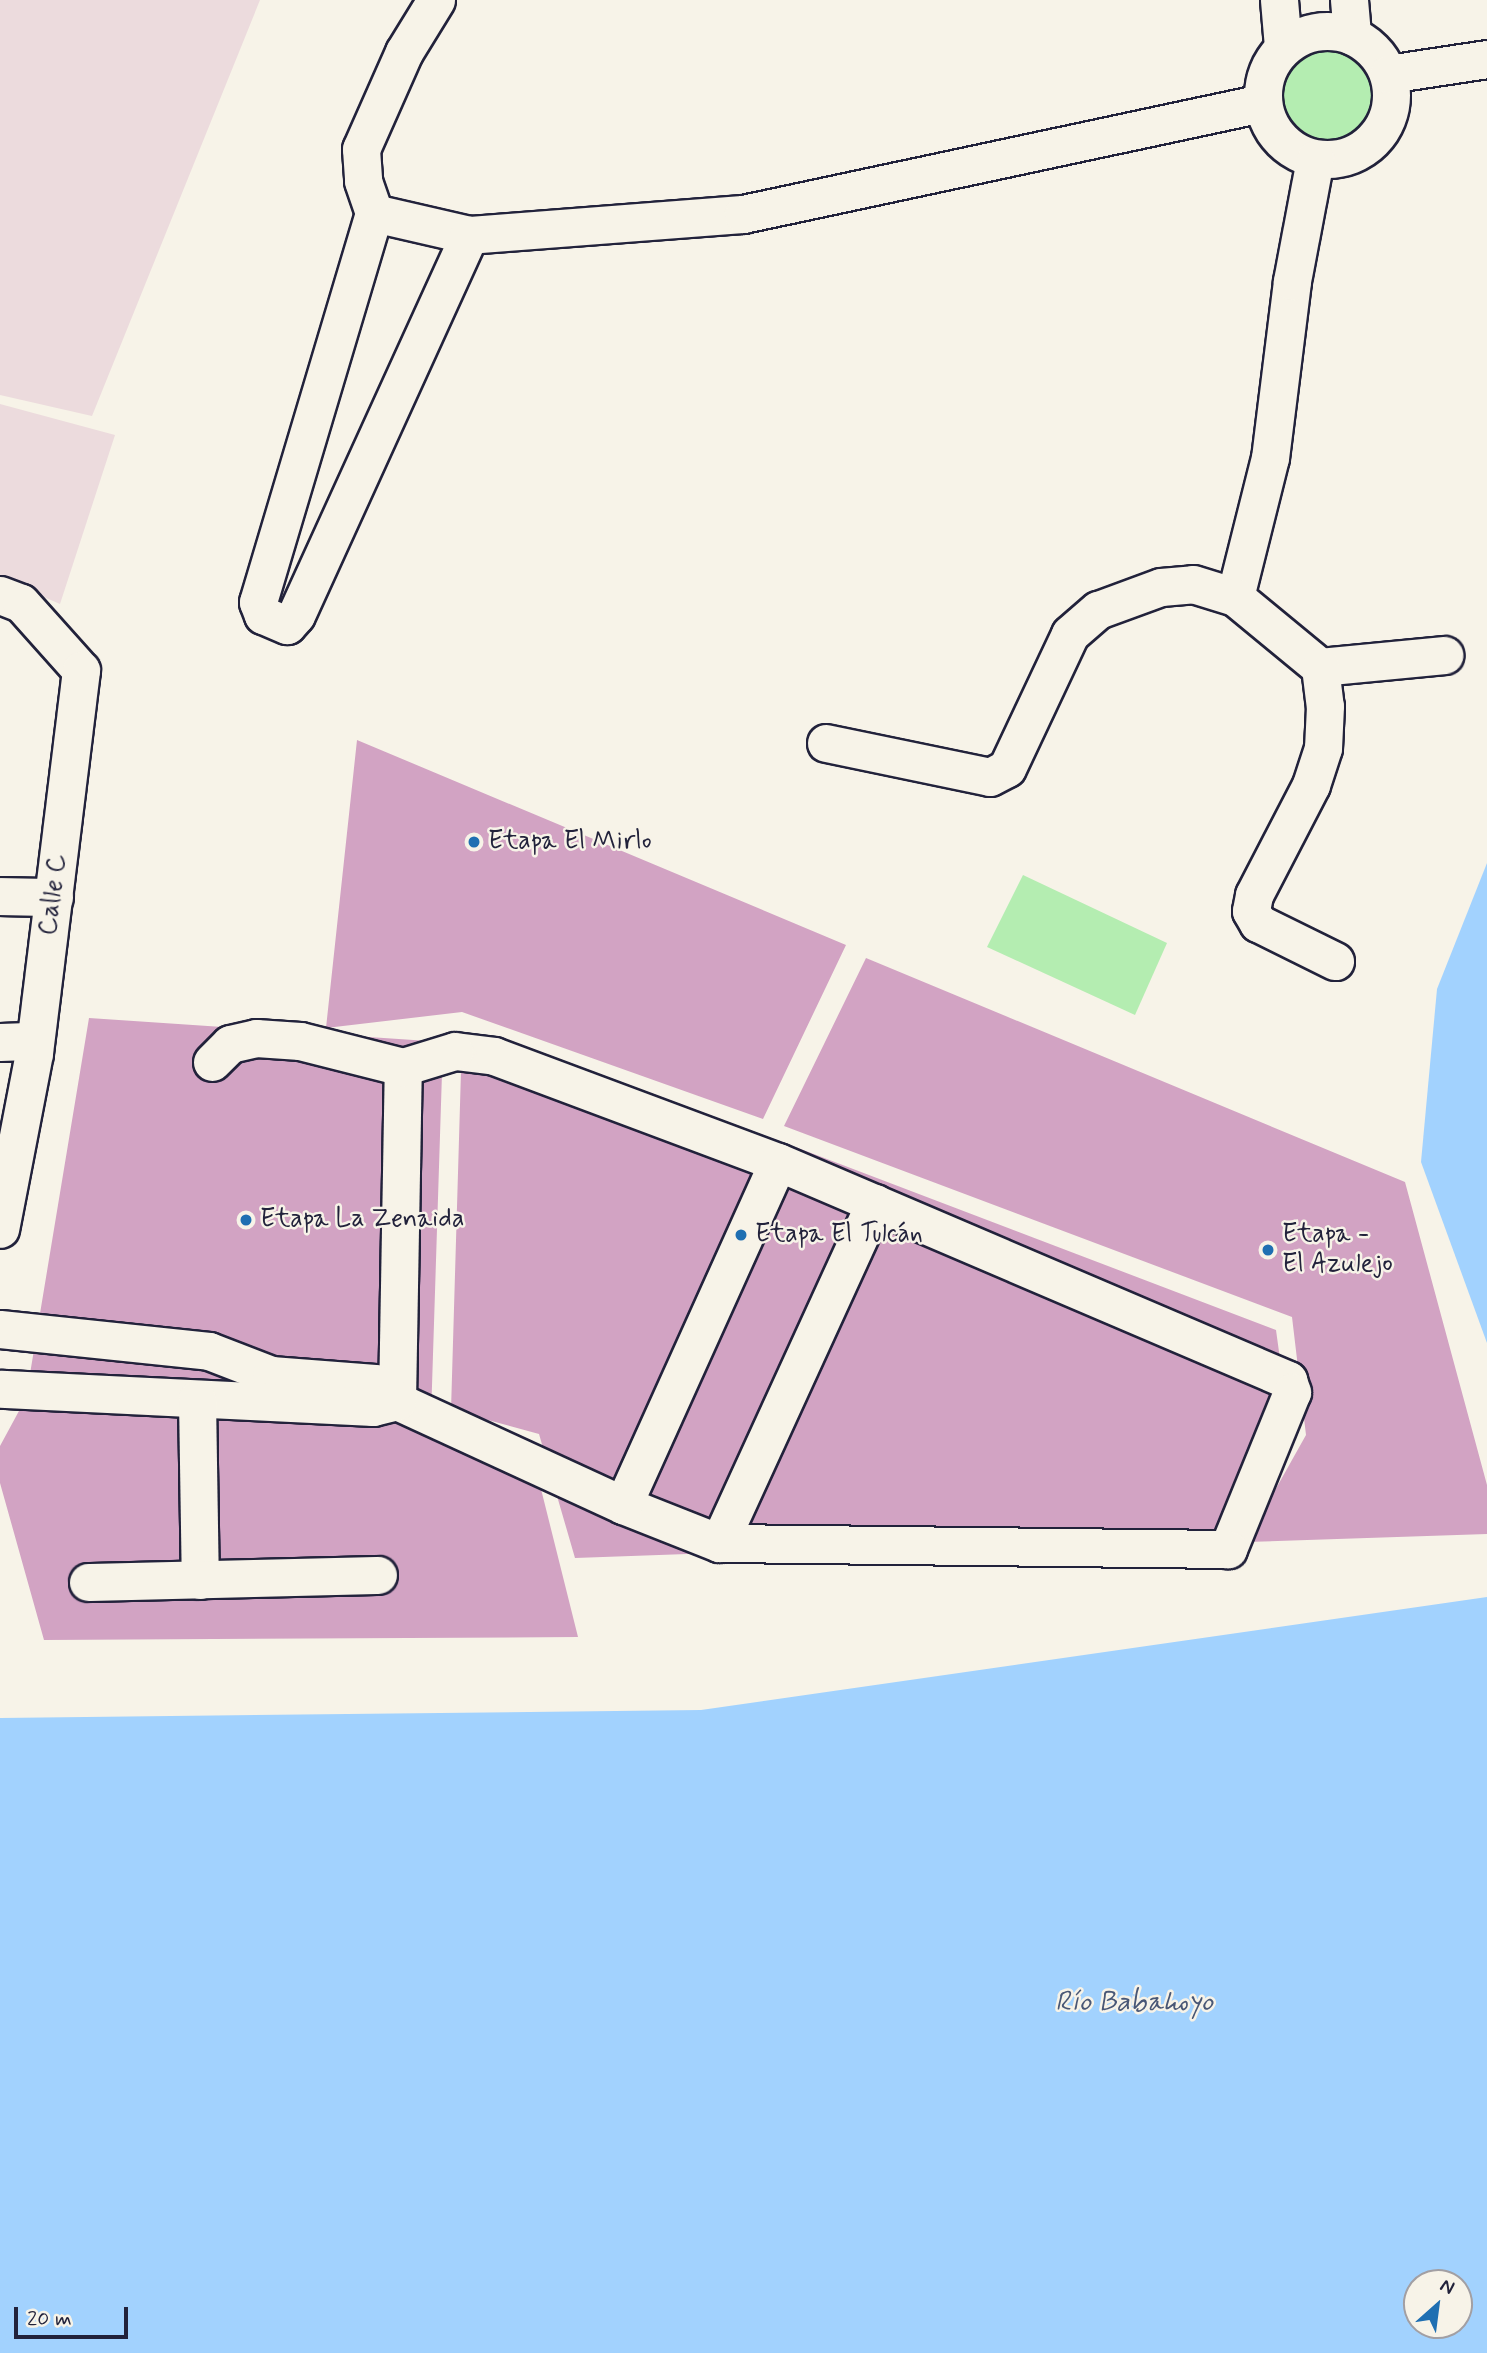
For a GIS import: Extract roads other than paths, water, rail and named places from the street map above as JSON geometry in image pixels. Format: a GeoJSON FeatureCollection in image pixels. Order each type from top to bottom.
{"type":"FeatureCollection","features":[{"type":"Feature","properties":{"kind":"street"},"geometry":{"type":"LineString","coordinates":[[436,0],[404,52],[361,149],[362,181],[374,212],[258,602],[264,615],[287,625],[296,615],[469,235]]}},
{"type":"Feature","properties":{"kind":"street"},"geometry":{"type":"LineString","coordinates":[[1279,0],[1283,47],[1263,82],[1262,103],[1280,139],[1315,159],[1338,159],[1359,152],[1376,137],[1389,107],[1388,74],[1380,59],[1352,36],[1316,32],[1283,47]]}},
{"type":"Feature","properties":{"kind":"street"},"geometry":{"type":"LineString","coordinates":[[1349,0],[1352,36]]}},
{"type":"Feature","properties":{"kind":"street"},"geometry":{"type":"LineString","coordinates":[[1388,74],[1487,59]]}},
{"type":"Feature","properties":{"kind":"street"},"geometry":{"type":"LineString","coordinates":[[374,212],[469,235],[743,214],[1262,103]]}},
{"type":"Feature","properties":{"kind":"street"},"geometry":{"type":"LineString","coordinates":[[1235,597],[1270,458],[1292,281],[1315,159]]}},
{"type":"Feature","properties":{"kind":"street"},"geometry":{"type":"LineString","coordinates":[[826,743],[990,777],[1007,768],[1070,634],[1098,610],[1161,587],[1193,584],[1235,597],[1320,667],[1444,655]]}},
{"type":"Feature","properties":{"kind":"street","name":"Calle C"},"geometry":{"type":"LineString","coordinates":[[0,595],[22,603],[81,670],[54,897],[17,1041],[0,1229]]}},
{"type":"Feature","properties":{"kind":"street"},"geometry":{"type":"LineString","coordinates":[[1320,667],[1324,748],[1311,785],[1254,894],[1251,911],[1258,923],[1335,961]]}},
{"type":"Feature","properties":{"kind":"street"},"geometry":{"type":"LineString","coordinates":[[0,896],[54,897]]}},
{"type":"Feature","properties":{"kind":"street"},"geometry":{"type":"LineString","coordinates":[[0,1329],[209,1351],[271,1375],[374,1383],[397,1401],[623,1506],[719,1543],[1228,1549],[1292,1392],[1288,1380],[778,1162],[494,1056],[455,1051],[403,1067],[300,1041],[256,1038],[230,1044],[212,1062]]}},
{"type":"Feature","properties":{"kind":"street"},"geometry":{"type":"LineString","coordinates":[[397,1401],[403,1067]]}},
{"type":"Feature","properties":{"kind":"street"},"geometry":{"type":"LineString","coordinates":[[623,1506],[778,1162]]}},
{"type":"Feature","properties":{"kind":"street"},"geometry":{"type":"LineString","coordinates":[[719,1543],[875,1203]]}},
{"type":"Feature","properties":{"kind":"street"},"geometry":{"type":"LineString","coordinates":[[0,1389],[373,1407],[397,1401]]}},
{"type":"Feature","properties":{"kind":"street"},"geometry":{"type":"LineString","coordinates":[[197,1399],[200,1580]]}},
{"type":"Feature","properties":{"kind":"street"},"geometry":{"type":"LineString","coordinates":[[88,1583],[378,1575]]}},
{"type":"Feature","properties":{"kind":"water"},"geometry":{"type":"Polygon","coordinates":[[[1487,863],[1487,1343],[1421,1162],[1437,989],[1487,863]]]}},
{"type":"Feature","properties":{"kind":"water","name":"Río Babahoyo"},"geometry":{"type":"Polygon","coordinates":[[[1487,1597],[1487,2353],[0,2353],[0,1718],[701,1710],[1487,1597]]]}},
{"type":"Feature","properties":{"kind":"place","name":"Etapa El Mirlo"},"geometry":{"type":"Point","coordinates":[474,842]}},
{"type":"Feature","properties":{"kind":"place","name":"Etapa La Zenaida"},"geometry":{"type":"Point","coordinates":[246,1220]}},
{"type":"Feature","properties":{"kind":"place","name":"Etapa El Tulcán"},"geometry":{"type":"Point","coordinates":[741,1235]}},
{"type":"Feature","properties":{"kind":"place","name":"Etapa - El Azulejo"},"geometry":{"type":"Point","coordinates":[1268,1250]}}]}
